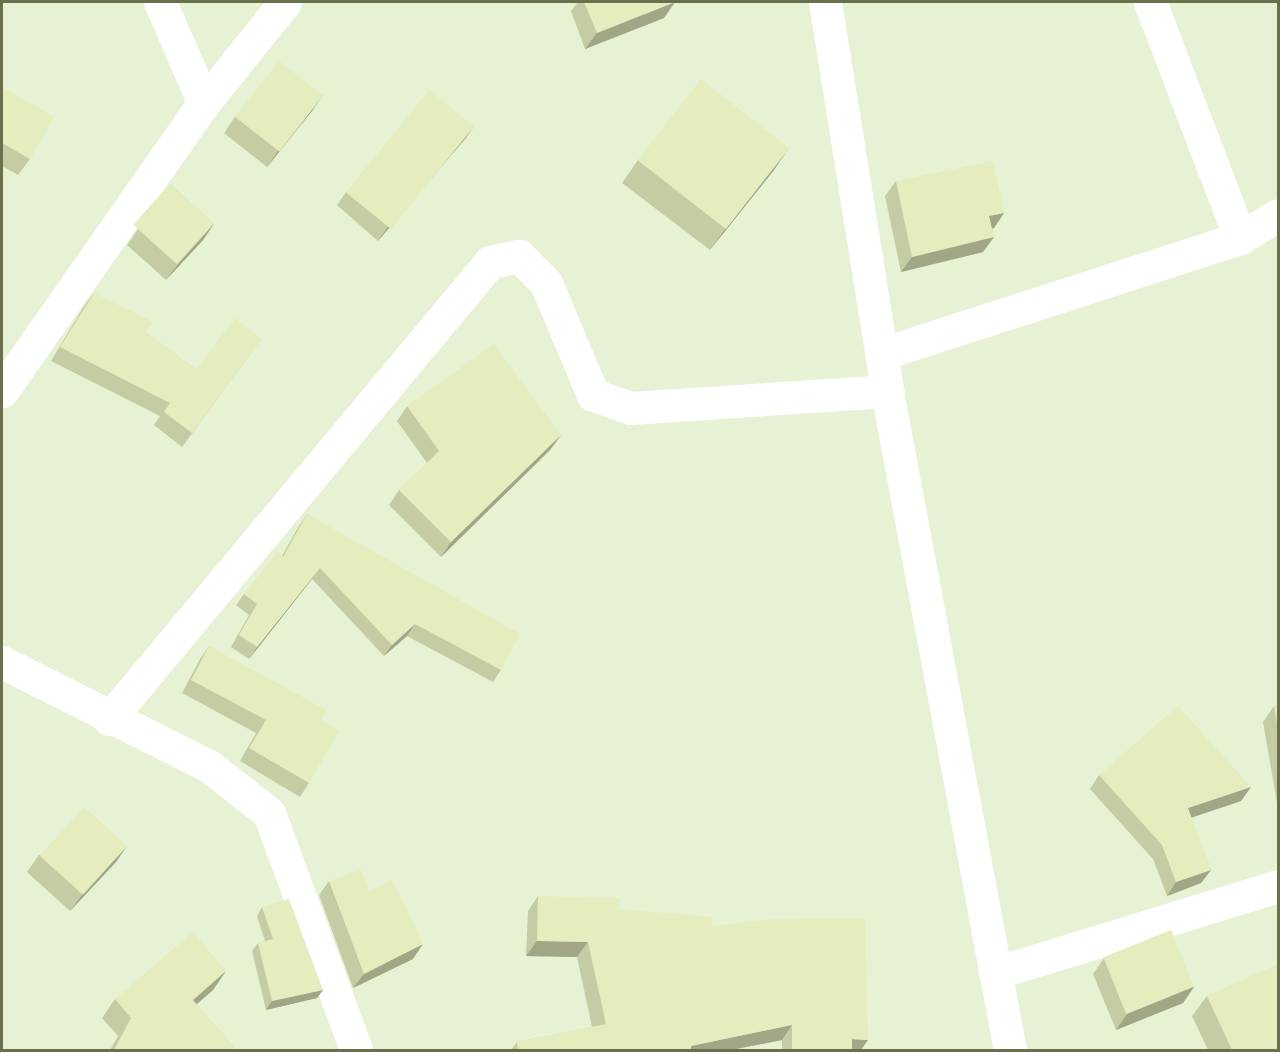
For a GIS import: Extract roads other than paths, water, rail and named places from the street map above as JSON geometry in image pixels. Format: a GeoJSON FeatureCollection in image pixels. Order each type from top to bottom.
{"type":"FeatureCollection","features":[{"type":"Feature","properties":{"kind":"street"},"geometry":{"type":"LineString","coordinates":[[160,2],[204,103]]}},
{"type":"Feature","properties":{"kind":"street"},"geometry":{"type":"LineString","coordinates":[[2,391],[204,103],[285,2]]}},
{"type":"Feature","properties":{"kind":"street"},"geometry":{"type":"LineString","coordinates":[[825,2],[880,354],[1010,1050]]}},
{"type":"Feature","properties":{"kind":"street"},"geometry":{"type":"LineString","coordinates":[[1149,2],[1240,238]]}},
{"type":"Feature","properties":{"kind":"street"},"geometry":{"type":"LineString","coordinates":[[880,354],[1240,238],[1278,215]]}},
{"type":"Feature","properties":{"kind":"street"},"geometry":{"type":"LineString","coordinates":[[109,719],[490,262],[519,256],[546,283],[593,395],[631,408],[887,391]]}},
{"type":"Feature","properties":{"kind":"street"},"geometry":{"type":"LineString","coordinates":[[2,662],[109,719],[209,766],[269,813],[356,1050]]}},
{"type":"Feature","properties":{"kind":"street"},"geometry":{"type":"LineString","coordinates":[[995,973],[1278,886]]}}]}
